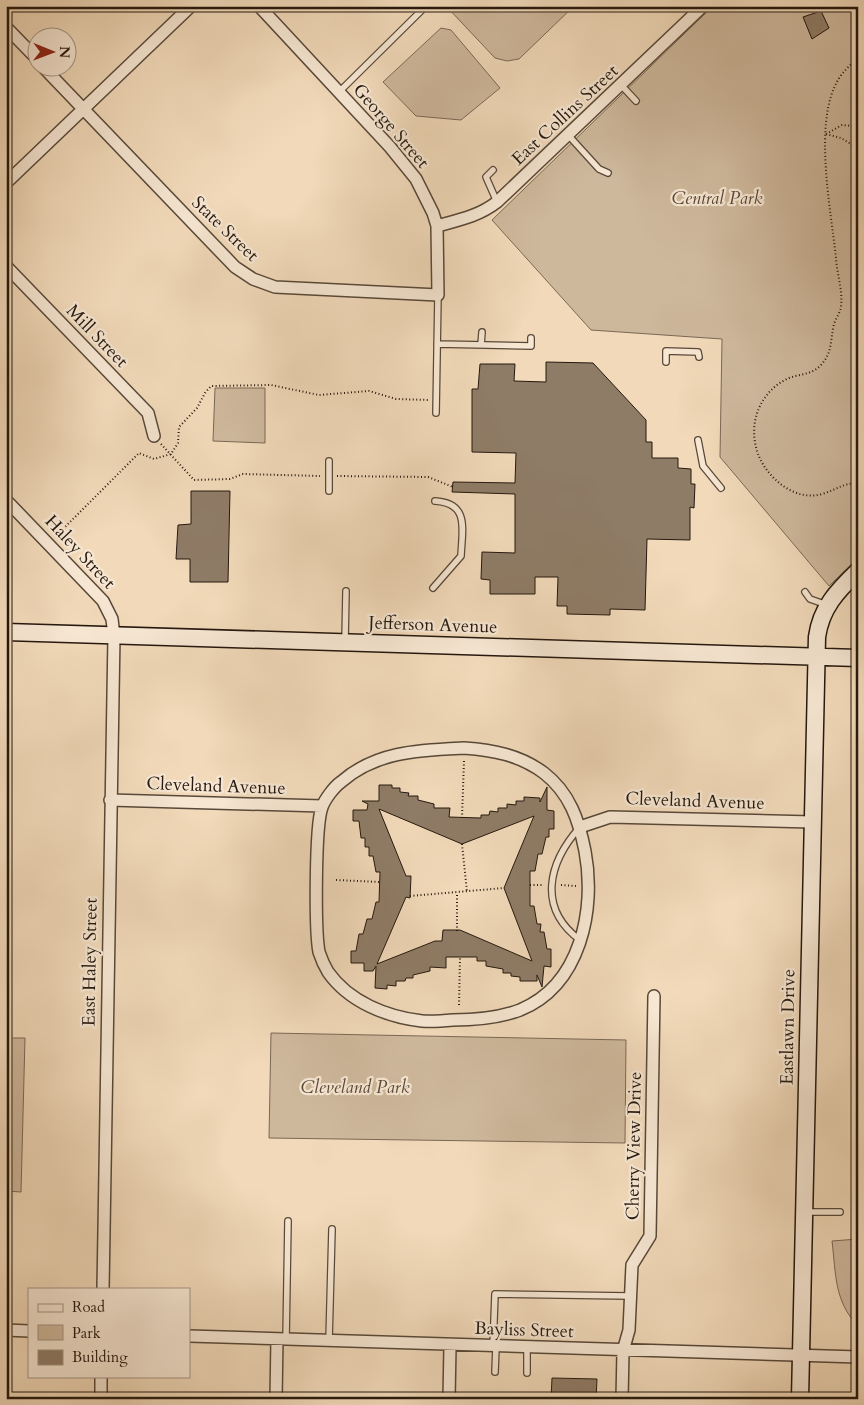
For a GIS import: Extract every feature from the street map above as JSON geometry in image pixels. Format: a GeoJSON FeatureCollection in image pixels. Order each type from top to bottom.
{"type":"FeatureCollection","features":[{"type":"Feature","properties":{"kind":"street"},"geometry":{"type":"LineString","coordinates":[[6,183],[191,6]]}},
{"type":"Feature","properties":{"kind":"street","name":"George Street"},"geometry":{"type":"LineString","coordinates":[[259,6],[390,147],[416,179],[433,212],[436,226],[438,294]]}},
{"type":"Feature","properties":{"kind":"street","name":"East Collins Street"},"geometry":{"type":"LineString","coordinates":[[436,226],[486,211],[497,202],[622,86],[700,8]]}},
{"type":"Feature","properties":{"kind":"street"},"geometry":{"type":"LineString","coordinates":[[6,27],[28,50]]}},
{"type":"Feature","properties":{"kind":"street","name":"State Street"},"geometry":{"type":"LineString","coordinates":[[54,78],[235,267],[253,279],[275,287],[438,294]]}},
{"type":"Feature","properties":{"kind":"street","name":"Mill Street"},"geometry":{"type":"LineString","coordinates":[[6,266],[148,413],[154,436]]}},
{"type":"Feature","properties":{"kind":"street","name":"Haley Street"},"geometry":{"type":"LineString","coordinates":[[6,500],[103,601],[112,620],[114,636]]}},
{"type":"Feature","properties":{"kind":"street"},"geometry":{"type":"LineString","coordinates":[[827,604],[858,571]]}},
{"type":"Feature","properties":{"kind":"street","name":"Eastlawn Drive"},"geometry":{"type":"LineString","coordinates":[[800,1399],[816,657],[819,624],[827,604]]}},
{"type":"Feature","properties":{"kind":"street","name":"Jefferson Avenue"},"geometry":{"type":"LineString","coordinates":[[6,632],[858,658]]}},
{"type":"Feature","properties":{"kind":"street","name":"East Haley Street"},"geometry":{"type":"LineString","coordinates":[[103,1288],[114,636]]}},
{"type":"Feature","properties":{"kind":"street"},"geometry":{"type":"LineString","coordinates":[[472,748],[497,751],[524,761],[545,773],[562,790],[576,813],[580,827],[590,874],[589,897],[580,940],[573,962],[559,981],[521,1010],[496,1017],[465,1020],[423,1021],[385,1014],[348,993],[328,972],[319,952],[317,932],[318,828],[322,806],[339,783],[361,766],[384,756],[419,750],[472,748]]}},
{"type":"Feature","properties":{"kind":"street","name":"Cleveland Avenue"},"geometry":{"type":"LineString","coordinates":[[110,800],[322,806]]}},
{"type":"Feature","properties":{"kind":"street","name":"Cleveland Avenue"},"geometry":{"type":"LineString","coordinates":[[580,827],[610,817],[631,816],[812,822]]}},
{"type":"Feature","properties":{"kind":"street","name":"Cherry View Drive"},"geometry":{"type":"LineString","coordinates":[[622,1399],[623,1351],[629,1330],[632,1265],[650,1236],[654,996]]}},
{"type":"Feature","properties":{"kind":"street"},"geometry":{"type":"LineString","coordinates":[[6,1330],[28,1331]]}},
{"type":"Feature","properties":{"kind":"street","name":"Bayliss Street"},"geometry":{"type":"LineString","coordinates":[[190,1336],[450,1346],[858,1357]]}},
{"type":"Feature","properties":{"kind":"street"},"geometry":{"type":"LineString","coordinates":[[276,1399],[282,1340]]}},
{"type":"Feature","properties":{"kind":"street"},"geometry":{"type":"LineString","coordinates":[[449,1399],[450,1346]]}},
{"type":"Feature","properties":{"kind":"street"},"geometry":{"type":"LineString","coordinates":[[101,1378],[101,1399]]}},
{"type":"Feature","properties":{"kind":"lane"},"geometry":{"type":"LineString","coordinates":[[339,92],[426,6]]}},
{"type":"Feature","properties":{"kind":"lane"},"geometry":{"type":"LineString","coordinates":[[622,86],[636,101]]}},
{"type":"Feature","properties":{"kind":"lane"},"geometry":{"type":"LineString","coordinates":[[569,136],[599,169],[608,173]]}},
{"type":"Feature","properties":{"kind":"lane"},"geometry":{"type":"LineString","coordinates":[[493,170],[486,177],[497,202]]}},
{"type":"Feature","properties":{"kind":"lane"},"geometry":{"type":"LineString","coordinates":[[436,413],[438,294]]}},
{"type":"Feature","properties":{"kind":"lane"},"geometry":{"type":"LineString","coordinates":[[481,345],[482,332]]}},
{"type":"Feature","properties":{"kind":"lane"},"geometry":{"type":"LineString","coordinates":[[437,344],[531,346],[531,338]]}},
{"type":"Feature","properties":{"kind":"lane"},"geometry":{"type":"LineString","coordinates":[[666,362],[666,351],[698,352],[698,358]]}},
{"type":"Feature","properties":{"kind":"lane"},"geometry":{"type":"LineString","coordinates":[[698,440],[703,466],[721,488]]}},
{"type":"Feature","properties":{"kind":"lane"},"geometry":{"type":"LineString","coordinates":[[329,461],[329,491]]}},
{"type":"Feature","properties":{"kind":"lane"},"geometry":{"type":"LineString","coordinates":[[433,588],[462,556],[462,530],[459,510],[447,502],[435,501]]}},
{"type":"Feature","properties":{"kind":"lane"},"geometry":{"type":"LineString","coordinates":[[345,642],[346,591]]}},
{"type":"Feature","properties":{"kind":"lane"},"geometry":{"type":"LineString","coordinates":[[806,592],[810,599],[827,604]]}},
{"type":"Feature","properties":{"kind":"lane"},"geometry":{"type":"LineString","coordinates":[[580,827],[567,842],[557,859],[552,881],[553,897],[560,919],[565,928],[580,940]]}},
{"type":"Feature","properties":{"kind":"lane"},"geometry":{"type":"LineString","coordinates":[[804,1212],[840,1212]]}},
{"type":"Feature","properties":{"kind":"lane"},"geometry":{"type":"LineString","coordinates":[[282,1340],[288,1220]]}},
{"type":"Feature","properties":{"kind":"lane"},"geometry":{"type":"LineString","coordinates":[[329,1341],[332,1229]]}},
{"type":"Feature","properties":{"kind":"lane"},"geometry":{"type":"LineString","coordinates":[[495,1372],[494,1294],[630,1296]]}},
{"type":"Feature","properties":{"kind":"lane"},"geometry":{"type":"LineString","coordinates":[[527,1348],[527,1373]]}},
{"type":"Feature","properties":{"kind":"path"},"geometry":{"type":"LineString","coordinates":[[858,57],[838,79],[826,114],[829,195],[837,267],[842,288],[841,308],[834,326],[833,342],[828,357],[818,368],[806,374],[790,377],[766,393],[758,406],[755,438],[758,453],[765,468],[785,488],[813,496],[824,494],[848,483],[858,484]]}},
{"type":"Feature","properties":{"kind":"path"},"geometry":{"type":"LineString","coordinates":[[826,134],[842,125],[852,126]]}},
{"type":"Feature","properties":{"kind":"path"},"geometry":{"type":"LineString","coordinates":[[826,134],[841,138],[858,148]]}},
{"type":"Feature","properties":{"kind":"path"},"geometry":{"type":"LineString","coordinates":[[58,534],[139,453],[154,459],[171,454],[178,443],[179,427],[197,408],[204,393],[211,386],[271,386],[319,395],[369,390],[396,398],[436,401]]}},
{"type":"Feature","properties":{"kind":"path"},"geometry":{"type":"LineString","coordinates":[[154,436],[194,480],[230,479],[243,474],[428,477],[453,487]]}},
{"type":"Feature","properties":{"kind":"path"},"geometry":{"type":"LineString","coordinates":[[462,818],[464,761]]}},
{"type":"Feature","properties":{"kind":"path"},"geometry":{"type":"LineString","coordinates":[[462,844],[467,892]]}},
{"type":"Feature","properties":{"kind":"path"},"geometry":{"type":"LineString","coordinates":[[336,880],[380,882]]}},
{"type":"Feature","properties":{"kind":"path"},"geometry":{"type":"LineString","coordinates":[[530,885],[546,885]]}},
{"type":"Feature","properties":{"kind":"path"},"geometry":{"type":"LineString","coordinates":[[559,885],[581,886]]}},
{"type":"Feature","properties":{"kind":"path"},"geometry":{"type":"LineString","coordinates":[[410,896],[504,888]]}},
{"type":"Feature","properties":{"kind":"path"},"geometry":{"type":"LineString","coordinates":[[457,892],[457,931]]}},
{"type":"Feature","properties":{"kind":"path"},"geometry":{"type":"LineString","coordinates":[[459,1006],[460,957]]}},
{"type":"Feature","properties":{"kind":"green space"},"geometry":{"type":"Polygon","coordinates":[[[446,6],[574,6],[519,59],[507,61],[495,58],[446,6]]]}},
{"type":"Feature","properties":{"kind":"green space","name":"Central Park"},"geometry":{"type":"Polygon","coordinates":[[[713,6],[858,6],[858,558],[829,586],[720,457],[722,339],[591,330],[492,220],[713,6]]]}},
{"type":"Feature","properties":{"kind":"green space"},"geometry":{"type":"Polygon","coordinates":[[[441,28],[451,30],[500,88],[461,120],[416,116],[383,82],[441,28]]]}},
{"type":"Feature","properties":{"kind":"green space"},"geometry":{"type":"Polygon","coordinates":[[[215,388],[265,388],[265,443],[213,441],[215,388]]]}},
{"type":"Feature","properties":{"kind":"green space","name":"Cleveland Park"},"geometry":{"type":"Polygon","coordinates":[[[271,1033],[626,1040],[625,1143],[269,1138],[271,1033]]]}},
{"type":"Feature","properties":{"kind":"green space"},"geometry":{"type":"Polygon","coordinates":[[[6,1038],[25,1038],[21,1192],[6,1191],[6,1038]]]}},
{"type":"Feature","properties":{"kind":"green space"},"geometry":{"type":"Polygon","coordinates":[[[858,1239],[858,1326],[850,1317],[840,1297],[832,1241],[858,1239]]]}},
{"type":"Feature","properties":{"kind":"building"},"geometry":{"type":"Polygon","coordinates":[[[821,11],[829,28],[812,39],[803,17],[821,11]]]}},
{"type":"Feature","properties":{"kind":"building"},"geometry":{"type":"Polygon","coordinates":[[[546,362],[593,363],[646,420],[646,442],[652,442],[652,458],[678,458],[678,468],[691,469],[691,484],[695,484],[694,508],[690,507],[690,540],[647,539],[645,610],[610,609],[610,615],[567,614],[567,606],[557,606],[558,577],[535,577],[535,594],[490,594],[490,580],[481,579],[482,552],[515,553],[515,494],[452,492],[453,482],[515,483],[516,453],[472,452],[472,389],[478,389],[480,364],[515,364],[514,381],[546,382],[546,362]]]}},
{"type":"Feature","properties":{"kind":"building"},"geometry":{"type":"Polygon","coordinates":[[[191,491],[230,491],[228,582],[190,582],[190,559],[176,559],[178,525],[191,524],[191,491]]]}},
{"type":"Feature","properties":{"kind":"building"},"geometry":{"type":"Polygon","coordinates":[[[379,785],[392,785],[392,788],[400,788],[400,792],[409,793],[408,796],[418,796],[418,800],[434,804],[434,808],[450,808],[449,817],[481,818],[481,815],[489,815],[490,811],[498,812],[498,808],[507,808],[507,804],[516,805],[516,801],[524,801],[524,797],[540,798],[540,802],[547,787],[547,810],[554,811],[554,829],[549,829],[549,837],[546,837],[542,854],[538,854],[535,871],[530,871],[530,906],[534,906],[537,924],[541,924],[540,932],[544,932],[547,949],[551,949],[551,967],[544,966],[542,987],[537,975],[537,981],[520,981],[520,977],[511,976],[511,973],[503,973],[503,969],[486,966],[486,961],[477,961],[477,957],[446,957],[446,968],[430,967],[430,971],[413,975],[413,978],[406,978],[405,981],[396,981],[396,986],[387,985],[387,989],[375,988],[376,966],[373,971],[364,971],[364,963],[351,963],[351,951],[356,951],[359,934],[363,934],[367,919],[372,919],[376,902],[379,902],[380,872],[376,872],[373,856],[369,856],[369,847],[365,847],[365,838],[361,838],[359,821],[353,821],[353,810],[367,810],[368,804],[362,801],[379,801],[379,785]],[[379,809],[406,876],[411,876],[410,898],[406,897],[377,964],[435,941],[442,941],[443,930],[460,930],[532,961],[504,888],[534,816],[462,844],[379,809]]]}},
{"type":"Feature","properties":{"kind":"building"},"geometry":{"type":"Polygon","coordinates":[[[552,1378],[597,1379],[596,1399],[551,1399],[552,1378]]]}}]}
